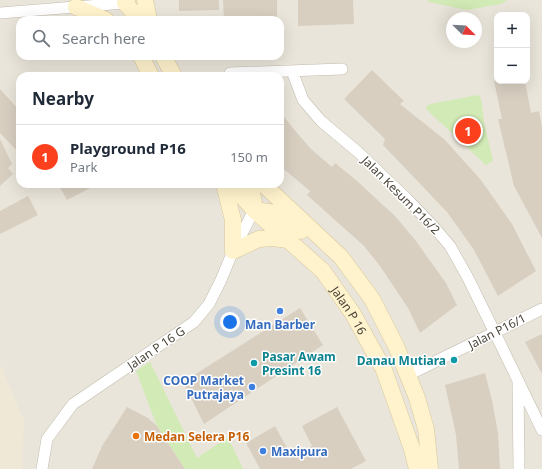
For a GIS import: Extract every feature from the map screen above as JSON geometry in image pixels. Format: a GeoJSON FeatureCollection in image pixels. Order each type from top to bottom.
{"type":"FeatureCollection","features":[{"type":"Feature","properties":{"kind":"street"},"geometry":{"type":"LineString","coordinates":[[145,0],[148,16]]}},
{"type":"Feature","properties":{"kind":"street"},"geometry":{"type":"LineString","coordinates":[[0,13],[125,1]]}},
{"type":"Feature","properties":{"kind":"street"},"geometry":{"type":"LineString","coordinates":[[125,1],[128,16]]}},
{"type":"Feature","properties":{"kind":"street"},"geometry":{"type":"LineString","coordinates":[[125,1],[137,16]]}},
{"type":"Feature","properties":{"kind":"street"},"geometry":{"type":"LineString","coordinates":[[81,5],[99,16]]}},
{"type":"Feature","properties":{"kind":"street"},"geometry":{"type":"LineString","coordinates":[[143,60],[149,72]]}},
{"type":"Feature","properties":{"kind":"street"},"geometry":{"type":"LineString","coordinates":[[165,60],[172,72]]}},
{"type":"Feature","properties":{"kind":"street"},"geometry":{"type":"LineString","coordinates":[[271,72],[342,69]]}},
{"type":"Feature","properties":{"kind":"street","name":"Jalan Kesum P16/2"},"geometry":{"type":"LineString","coordinates":[[292,71],[303,100],[321,121],[358,152],[407,198],[450,246],[468,278],[518,377],[542,430]]}},
{"type":"Feature","properties":{"kind":"street"},"geometry":{"type":"LineString","coordinates":[[225,188],[232,220],[233,251],[259,239],[273,238],[288,240]]}},
{"type":"Feature","properties":{"kind":"street","name":"Jalan P 16"},"geometry":{"type":"LineString","coordinates":[[235,188],[254,210],[323,271],[353,314],[384,370],[412,449],[417,469]]}},
{"type":"Feature","properties":{"kind":"street"},"geometry":{"type":"LineString","coordinates":[[250,188],[254,202],[254,210],[275,213],[341,257]]}},
{"type":"Feature","properties":{"kind":"street","name":"Jalan P 16"},"geometry":{"type":"LineString","coordinates":[[267,188],[341,257],[372,298],[396,346],[417,398],[426,429],[430,469]]}},
{"type":"Feature","properties":{"kind":"street","name":"Jalan P 16 G"},"geometry":{"type":"LineString","coordinates":[[42,469],[47,439],[73,404],[194,322],[209,304],[233,251],[254,210]]}},
{"type":"Feature","properties":{"kind":"street","name":"Jalan P16/1"},"geometry":{"type":"LineString","coordinates":[[408,375],[542,309]]}},
{"type":"Feature","properties":{"kind":"street"},"geometry":{"type":"LineString","coordinates":[[518,377],[519,469]]}},
{"type":"Feature","properties":{"kind":"shaded area"},"geometry":{"type":"Polygon","coordinates":[[[0,0],[542,0],[542,469],[0,469],[0,0]]]}},
{"type":"Feature","properties":{"kind":"shaded area"},"geometry":{"type":"Polygon","coordinates":[[[0,364],[24,420],[22,469],[0,469],[0,364]]]}},
{"type":"Feature","properties":{"kind":"green space"},"geometry":{"type":"Polygon","coordinates":[[[428,0],[507,0],[501,4],[467,10],[429,2],[428,0]]]}},
{"type":"Feature","properties":{"kind":"green space"},"geometry":{"type":"Polygon","coordinates":[[[478,95],[481,98],[484,122],[493,161],[486,165],[426,109],[426,107],[430,104],[478,95]]]}},
{"type":"Feature","properties":{"kind":"green space"},"geometry":{"type":"Polygon","coordinates":[[[150,362],[197,458],[228,437],[243,469],[185,469],[157,426],[136,371],[150,362]]]}},
{"type":"Feature","properties":{"kind":"building"},"geometry":{"type":"Polygon","coordinates":[[[179,0],[219,0],[219,10],[179,11],[179,0]]]}},
{"type":"Feature","properties":{"kind":"building"},"geometry":{"type":"Polygon","coordinates":[[[223,0],[277,0],[277,16],[224,16],[223,0]]]}},
{"type":"Feature","properties":{"kind":"building"},"geometry":{"type":"Polygon","coordinates":[[[298,0],[353,0],[354,24],[298,26],[298,0]]]}},
{"type":"Feature","properties":{"kind":"building"},"geometry":{"type":"Polygon","coordinates":[[[372,70],[404,101],[400,104],[445,140],[481,180],[512,224],[536,271],[498,296],[474,250],[447,212],[383,145],[385,139],[344,99],[372,70]]]}},
{"type":"Feature","properties":{"kind":"building"},"geometry":{"type":"Polygon","coordinates":[[[495,84],[526,84],[531,113],[539,111],[542,127],[542,238],[514,186],[498,119],[502,119],[495,84]]]}},
{"type":"Feature","properties":{"kind":"building"},"geometry":{"type":"Polygon","coordinates":[[[0,89],[16,107],[16,150],[0,133],[0,89]]]}},
{"type":"Feature","properties":{"kind":"building"},"geometry":{"type":"Polygon","coordinates":[[[284,116],[311,149],[332,167],[335,163],[396,217],[416,241],[446,283],[457,305],[420,333],[408,308],[380,266],[364,246],[307,195],[310,191],[285,170],[284,171],[284,116]]]}},
{"type":"Feature","properties":{"kind":"building"},"geometry":{"type":"Polygon","coordinates":[[[0,139],[12,164],[8,168],[13,174],[0,186],[0,139]]]}},
{"type":"Feature","properties":{"kind":"building"},"geometry":{"type":"Polygon","coordinates":[[[60,188],[90,188],[67,200],[60,188]]]}},
{"type":"Feature","properties":{"kind":"building"},"geometry":{"type":"Polygon","coordinates":[[[28,196],[38,215],[0,234],[0,211],[28,196]]]}},
{"type":"Feature","properties":{"kind":"building","name":"Pasar Awam Presint 16"},"geometry":{"type":"Polygon","coordinates":[[[300,308],[323,345],[204,424],[183,382],[300,308]]]}},
{"type":"Feature","properties":{"kind":"building"},"geometry":{"type":"Polygon","coordinates":[[[542,334],[542,374],[525,342],[542,334]]]}},
{"type":"Feature","properties":{"kind":"building"},"geometry":{"type":"Polygon","coordinates":[[[485,373],[498,433],[500,469],[459,469],[456,435],[445,385],[485,373]]]}},
{"type":"Feature","properties":{"kind":"building","name":"Medan Selera P16"},"geometry":{"type":"Polygon","coordinates":[[[127,407],[148,418],[157,426],[185,469],[92,469],[102,446],[127,407]]]}},
{"type":"Feature","properties":{"kind":"building"},"geometry":{"type":"Polygon","coordinates":[[[337,407],[366,461],[351,469],[260,469],[246,443],[275,426],[292,457],[312,446],[302,426],[337,407]]]}},
{"type":"Feature","properties":{"kind":"place","name":"Playground P16"},"geometry":{"type":"Point","coordinates":[468,131]}},
{"type":"Feature","properties":{"kind":"place","name":"Man Barber"},"geometry":{"type":"Point","coordinates":[280,311]}},
{"type":"Feature","properties":{"kind":"place","name":"Danau Mutiara"},"geometry":{"type":"Point","coordinates":[454,360]}},
{"type":"Feature","properties":{"kind":"place","name":"Pasar Awam Presint 16"},"geometry":{"type":"Point","coordinates":[254,363]}},
{"type":"Feature","properties":{"kind":"place","name":"COOP Market Putrajaya"},"geometry":{"type":"Point","coordinates":[252,387]}},
{"type":"Feature","properties":{"kind":"place","name":"Medan Selera P16"},"geometry":{"type":"Point","coordinates":[136,436]}},
{"type":"Feature","properties":{"kind":"place","name":"Maxipura"},"geometry":{"type":"Point","coordinates":[263,451]}}]}
